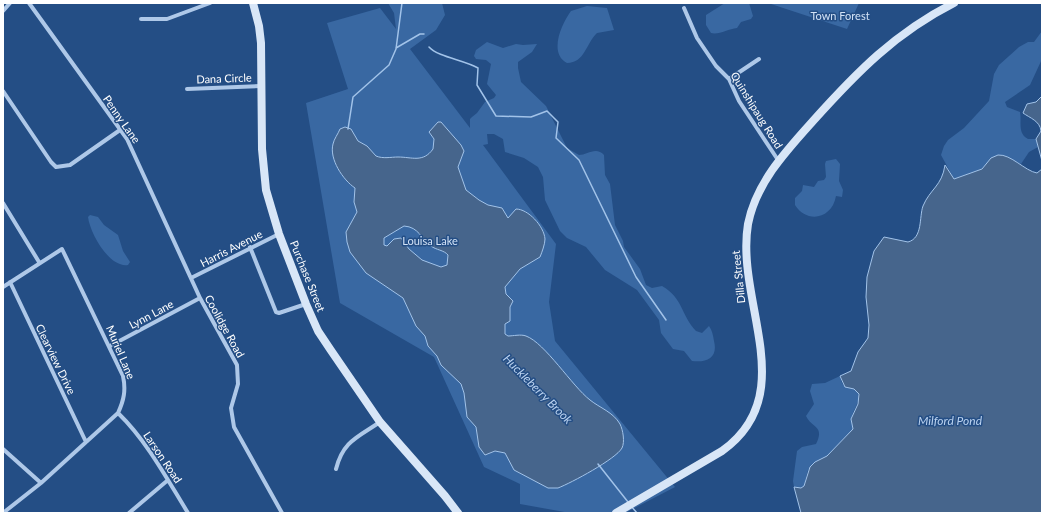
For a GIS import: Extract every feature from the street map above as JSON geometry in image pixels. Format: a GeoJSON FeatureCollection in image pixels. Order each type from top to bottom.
{"type":"FeatureCollection","features":[{"type":"Feature","properties":{"kind":"main road","name":"Purchase Street"},"geometry":{"type":"LineString","coordinates":[[253,3],[259,26],[263,169],[266,190],[279,234],[306,304],[318,331],[380,422],[446,496],[458,513]]}},
{"type":"Feature","properties":{"kind":"main road","name":"Dilla Street"},"geometry":{"type":"LineString","coordinates":[[616,513],[730,446],[748,424],[758,403],[763,380],[762,362],[748,280],[746,240],[755,202],[778,160],[864,66],[911,29],[953,3]]}},
{"type":"Feature","properties":{"kind":"street"},"geometry":{"type":"LineString","coordinates":[[3,11],[10,3]]}},
{"type":"Feature","properties":{"kind":"street","name":"Penny Lane"},"geometry":{"type":"LineString","coordinates":[[29,3],[133,150],[191,278]]}},
{"type":"Feature","properties":{"kind":"street"},"geometry":{"type":"LineString","coordinates":[[141,19],[167,19],[210,3]]}},
{"type":"Feature","properties":{"kind":"street","name":"Quinshipaug Road"},"geometry":{"type":"LineString","coordinates":[[684,8],[697,38],[716,66],[728,80],[739,101],[778,160]]}},
{"type":"Feature","properties":{"kind":"street"},"geometry":{"type":"LineString","coordinates":[[728,80],[759,59]]}},
{"type":"Feature","properties":{"kind":"street","name":"Dana Circle"},"geometry":{"type":"LineString","coordinates":[[187,89],[261,86]]}},
{"type":"Feature","properties":{"kind":"street"},"geometry":{"type":"LineString","coordinates":[[3,91],[51,162],[56,167],[70,165],[120,130]]}},
{"type":"Feature","properties":{"kind":"street"},"geometry":{"type":"LineString","coordinates":[[3,203],[39,262],[3,287]]}},
{"type":"Feature","properties":{"kind":"street","name":"Harris Avenue"},"geometry":{"type":"LineString","coordinates":[[191,278],[279,234]]}},
{"type":"Feature","properties":{"kind":"street"},"geometry":{"type":"LineString","coordinates":[[250,248],[276,312],[280,313],[306,304]]}},
{"type":"Feature","properties":{"kind":"street","name":"Muriel Lane"},"geometry":{"type":"LineString","coordinates":[[3,513],[41,482],[118,413],[124,400],[126,388],[123,376],[110,346],[62,249],[39,262]]}},
{"type":"Feature","properties":{"kind":"street","name":"Coolidge Road"},"geometry":{"type":"LineString","coordinates":[[191,278],[200,298],[238,368],[238,384],[231,408],[234,427],[282,513]]}},
{"type":"Feature","properties":{"kind":"street","name":"Clearview Drive"},"geometry":{"type":"LineString","coordinates":[[10,282],[86,442]]}},
{"type":"Feature","properties":{"kind":"street","name":"Lynn Lane"},"geometry":{"type":"LineString","coordinates":[[110,346],[200,298]]}},
{"type":"Feature","properties":{"kind":"street","name":"Larson Road"},"geometry":{"type":"LineString","coordinates":[[118,413],[135,432],[168,480],[188,513]]}},
{"type":"Feature","properties":{"kind":"street"},"geometry":{"type":"LineString","coordinates":[[336,469],[340,455],[344,448],[353,439],[380,422]]}},
{"type":"Feature","properties":{"kind":"street"},"geometry":{"type":"LineString","coordinates":[[3,449],[41,482]]}},
{"type":"Feature","properties":{"kind":"street"},"geometry":{"type":"LineString","coordinates":[[129,513],[168,480]]}},
{"type":"Feature","properties":{"kind":"green space","name":"Louisa Lake"},"geometry":{"type":"Polygon","coordinates":[[[388,3],[442,3],[445,15],[436,30],[410,49],[470,128],[470,119],[477,113],[485,102],[494,98],[496,95],[487,84],[491,64],[486,60],[476,59],[474,56],[476,50],[487,42],[503,48],[516,44],[537,44],[532,52],[518,62],[521,82],[546,106],[567,148],[579,155],[598,151],[604,155],[605,175],[610,184],[615,225],[623,241],[624,247],[640,269],[646,285],[652,288],[662,286],[669,291],[678,301],[687,319],[696,331],[702,333],[709,326],[714,339],[715,347],[713,355],[707,360],[692,361],[684,351],[673,349],[661,333],[659,320],[637,290],[605,270],[586,247],[567,238],[560,231],[545,200],[543,177],[538,167],[524,158],[505,152],[503,139],[494,134],[487,134],[488,144],[483,145],[556,244],[549,302],[555,341],[675,487],[625,513],[570,513],[520,504],[520,484],[484,467],[434,357],[340,303],[306,103],[348,89],[327,23],[380,8],[396,29],[394,13],[388,3]]]}},
{"type":"Feature","properties":{"kind":"green space"},"geometry":{"type":"Polygon","coordinates":[[[725,3],[749,3],[753,16],[751,19],[741,22],[737,28],[711,33],[706,25],[706,15],[725,3]]]}},
{"type":"Feature","properties":{"kind":"green space","name":"Town Forest"},"geometry":{"type":"Polygon","coordinates":[[[768,3],[859,3],[847,29],[768,3]]]}},
{"type":"Feature","properties":{"kind":"green space"},"geometry":{"type":"Polygon","coordinates":[[[587,6],[607,8],[614,30],[597,33],[578,60],[567,63],[561,58],[558,52],[558,38],[567,16],[571,11],[587,6]]]}},
{"type":"Feature","properties":{"kind":"green space"},"geometry":{"type":"Polygon","coordinates":[[[1042,31],[1042,59],[1030,85],[1005,102],[1007,107],[1020,112],[1022,134],[1028,139],[1036,139],[1038,147],[1029,152],[1021,164],[1004,156],[979,170],[954,179],[941,155],[944,146],[948,140],[964,128],[989,101],[994,74],[999,65],[1019,47],[1028,42],[1034,42],[1042,31]]]}},
{"type":"Feature","properties":{"kind":"green space"},"geometry":{"type":"Polygon","coordinates":[[[836,159],[840,164],[839,181],[843,190],[842,197],[836,196],[834,204],[830,210],[824,214],[812,217],[806,215],[795,205],[795,198],[802,191],[803,185],[814,187],[818,181],[824,180],[826,177],[826,161],[836,159]]]}},
{"type":"Feature","properties":{"kind":"green space"},"geometry":{"type":"Polygon","coordinates":[[[90,215],[98,217],[104,225],[118,235],[123,251],[130,262],[128,265],[114,261],[102,248],[92,232],[88,217],[90,215]]]}},
{"type":"Feature","properties":{"kind":"green space"},"geometry":{"type":"Polygon","coordinates":[[[840,376],[844,386],[857,390],[858,394],[858,400],[852,418],[853,429],[827,456],[808,470],[804,486],[801,488],[794,487],[793,481],[797,451],[802,447],[816,444],[819,433],[817,428],[806,416],[814,404],[810,391],[812,384],[825,383],[840,376]]]}},
{"type":"Feature","properties":{"kind":"water"},"geometry":{"type":"Polygon","coordinates":[[[1042,96],[1042,161],[1036,139],[1041,131],[1039,125],[1023,113],[1027,104],[1036,102],[1042,96]]]}},
{"type":"Feature","properties":{"kind":"water","name":"Louisa Lake"},"geometry":{"type":"Polygon","coordinates":[[[438,122],[441,122],[461,145],[464,151],[458,167],[466,190],[488,205],[502,208],[508,218],[516,209],[525,212],[535,219],[544,234],[545,239],[540,257],[520,269],[505,287],[506,294],[513,301],[510,307],[510,321],[505,324],[505,334],[508,336],[524,335],[533,340],[550,356],[583,394],[614,416],[620,424],[623,443],[622,448],[618,453],[593,470],[558,488],[548,488],[514,470],[505,453],[495,451],[485,455],[479,447],[476,427],[467,417],[464,393],[461,384],[441,365],[437,356],[428,346],[425,336],[416,326],[403,298],[366,273],[350,252],[346,232],[357,212],[354,202],[355,188],[342,175],[333,156],[332,150],[334,140],[340,129],[345,127],[351,129],[358,141],[367,146],[376,156],[384,158],[421,158],[425,156],[433,149],[434,139],[429,132],[438,122]],[[404,226],[384,238],[384,245],[387,246],[394,239],[401,238],[409,249],[422,260],[441,267],[447,265],[448,255],[431,246],[416,231],[404,226]]]}},
{"type":"Feature","properties":{"kind":"water","name":"Milford Pond"},"geometry":{"type":"Polygon","coordinates":[[[998,155],[1008,157],[1032,172],[1037,173],[1042,169],[1042,513],[801,513],[794,487],[801,488],[804,486],[810,467],[815,462],[827,456],[853,429],[851,419],[858,404],[859,394],[854,389],[845,387],[840,376],[851,371],[858,352],[868,338],[869,325],[866,297],[867,277],[874,251],[884,237],[908,242],[913,240],[920,227],[923,206],[929,195],[939,183],[945,165],[954,179],[982,169],[991,158],[998,155]]]}},
{"type":"Feature","properties":{"kind":"waterway","name":"Huckleberry Brook"},"geometry":{"type":"LineString","coordinates":[[348,129],[353,97],[389,65],[396,49],[402,3]]}},
{"type":"Feature","properties":{"kind":"waterway"},"geometry":{"type":"LineString","coordinates":[[396,48],[420,34],[424,34]]}},
{"type":"Feature","properties":{"kind":"waterway"},"geometry":{"type":"LineString","coordinates":[[429,47],[438,53],[478,68],[477,85],[496,116],[531,117],[547,111],[558,122],[556,138],[579,160],[636,277],[666,320]]}},
{"type":"Feature","properties":{"kind":"waterway","name":"Huckleberry Brook"},"geometry":{"type":"LineString","coordinates":[[598,464],[628,502]]}},
{"type":"Feature","properties":{"kind":"waterway","name":"Huckleberry Brook"},"geometry":{"type":"LineString","coordinates":[[631,506],[637,513]]}}]}
